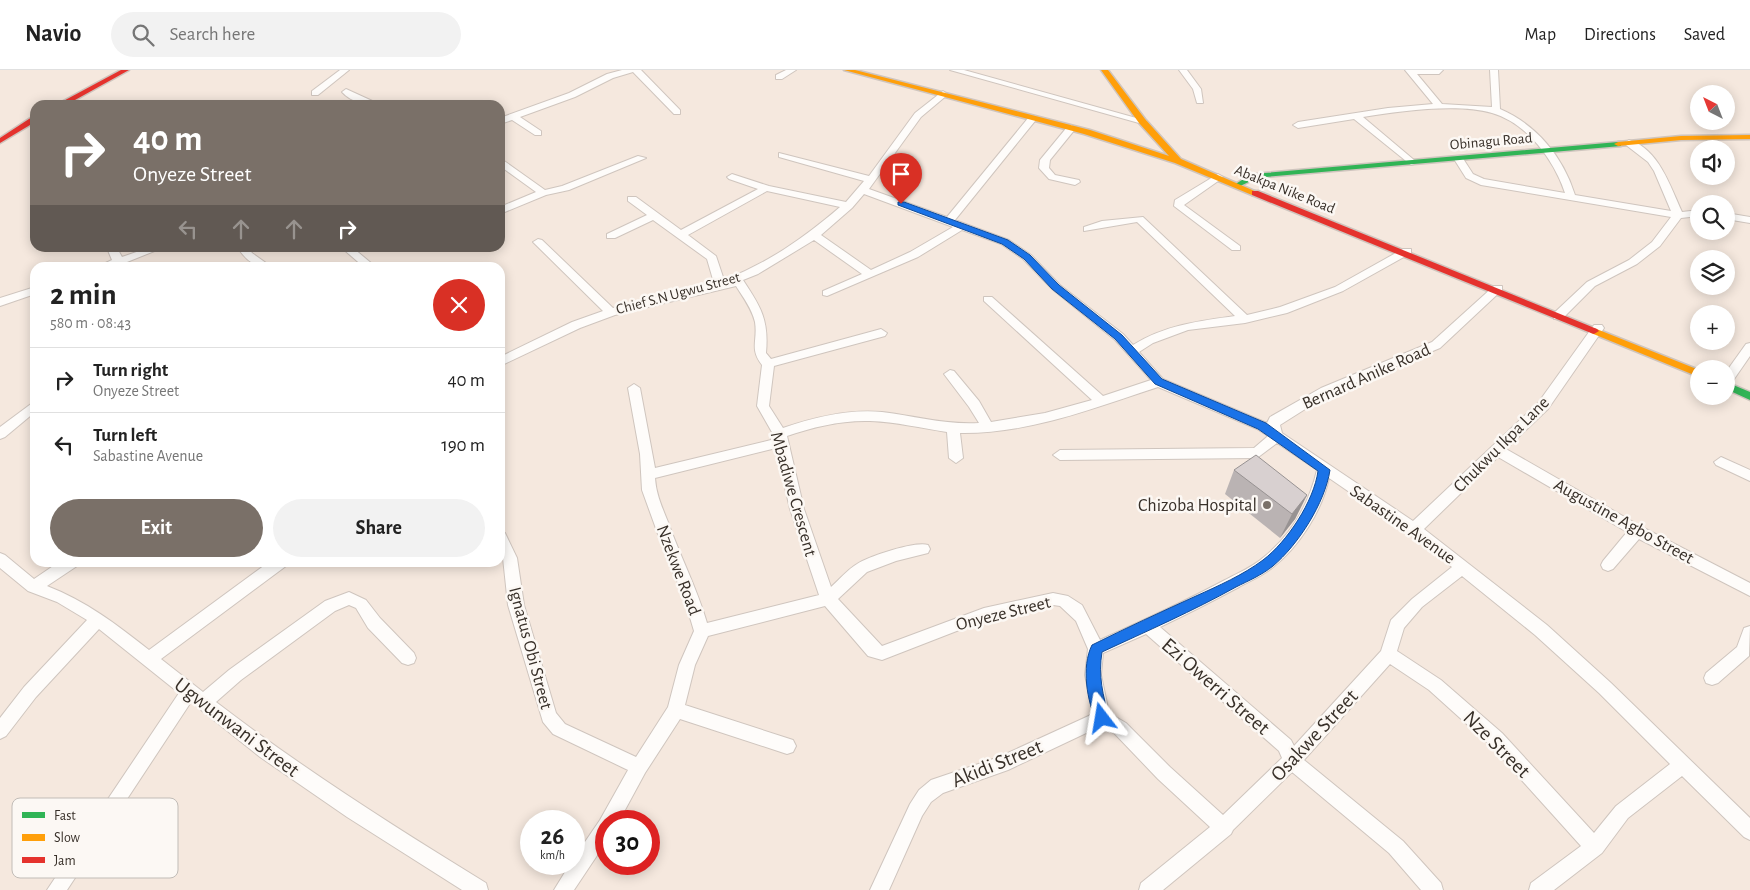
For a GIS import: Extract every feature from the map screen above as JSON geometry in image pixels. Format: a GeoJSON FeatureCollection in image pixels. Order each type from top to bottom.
{"type":"FeatureCollection","features":[{"type":"Feature","properties":{"kind":"main road"},"geometry":{"type":"LineString","coordinates":[[69,100],[126,70]]}},
{"type":"Feature","properties":{"kind":"main road","name":"Abakpa Nike Road"},"geometry":{"type":"LineString","coordinates":[[847,70],[1071,128],[1176,159],[1218,178],[1239,184]]}},
{"type":"Feature","properties":{"kind":"main road","name":"Abakpa Nike Road"},"geometry":{"type":"LineString","coordinates":[[856,70],[942,95],[1085,130],[1176,159],[1690,366]]}},
{"type":"Feature","properties":{"kind":"main road"},"geometry":{"type":"LineString","coordinates":[[1104,70],[1142,121],[1176,159]]}},
{"type":"Feature","properties":{"kind":"main road"},"geometry":{"type":"LineString","coordinates":[[0,141],[30,122]]}},
{"type":"Feature","properties":{"kind":"main road","name":"Obinagu Road"},"geometry":{"type":"LineString","coordinates":[[1239,184],[1253,177],[1265,175],[1681,138],[1750,137]]}},
{"type":"Feature","properties":{"kind":"main road","name":"Abakpa Nike Road"},"geometry":{"type":"LineString","coordinates":[[1597,330],[1690,370]]}},
{"type":"Feature","properties":{"kind":"main road"},"geometry":{"type":"LineString","coordinates":[[1735,386],[1750,391]]}},
{"type":"Feature","properties":{"kind":"main road"},"geometry":{"type":"LineString","coordinates":[[1735,388],[1750,396]]}},
{"type":"Feature","properties":{"kind":"street"},"geometry":{"type":"LineString","coordinates":[[315,93],[345,70]]}},
{"type":"Feature","properties":{"kind":"street"},"geometry":{"type":"LineString","coordinates":[[505,120],[572,95],[610,76],[631,70]]}},
{"type":"Feature","properties":{"kind":"street"},"geometry":{"type":"LineString","coordinates":[[636,70],[661,98],[677,112]]}},
{"type":"Feature","properties":{"kind":"street"},"geometry":{"type":"LineString","coordinates":[[779,77],[790,70]]}},
{"type":"Feature","properties":{"kind":"street"},"geometry":{"type":"LineString","coordinates":[[954,70],[1142,121]]}},
{"type":"Feature","properties":{"kind":"street"},"geometry":{"type":"LineString","coordinates":[[1183,70],[1197,88],[1200,101]]}},
{"type":"Feature","properties":{"kind":"street"},"geometry":{"type":"LineString","coordinates":[[1409,71],[1439,70]]}},
{"type":"Feature","properties":{"kind":"street"},"geometry":{"type":"LineString","coordinates":[[1494,70],[1497,106],[1495,111]]}},
{"type":"Feature","properties":{"kind":"street"},"geometry":{"type":"LineString","coordinates":[[1409,71],[1441,108]]}},
{"type":"Feature","properties":{"kind":"street"},"geometry":{"type":"LineString","coordinates":[[346,92],[362,100]]}},
{"type":"Feature","properties":{"kind":"street","name":"Chief S.N Ugwu Street"},"geometry":{"type":"LineString","coordinates":[[505,360],[576,325],[610,312],[720,285],[754,272],[814,235],[848,206],[867,185],[918,115],[942,95]]}},
{"type":"Feature","properties":{"kind":"street"},"geometry":{"type":"LineString","coordinates":[[1298,125],[1402,108],[1495,111],[1516,120],[1554,157],[1571,198]]}},
{"type":"Feature","properties":{"kind":"street"},"geometry":{"type":"LineString","coordinates":[[1356,116],[1411,162]]}},
{"type":"Feature","properties":{"kind":"street"},"geometry":{"type":"LineString","coordinates":[[514,117],[538,133]]}},
{"type":"Feature","properties":{"kind":"street"},"geometry":{"type":"LineString","coordinates":[[827,293],[925,250],[956,222],[1032,119]]}},
{"type":"Feature","properties":{"kind":"street"},"geometry":{"type":"LineString","coordinates":[[1071,128],[1045,160],[1044,168],[1052,177],[1075,182]]}},
{"type":"Feature","properties":{"kind":"street"},"geometry":{"type":"LineString","coordinates":[[1629,143],[1651,160],[1659,171],[1678,215]]}},
{"type":"Feature","properties":{"kind":"street","name":"Sabastine Avenue"},"geometry":{"type":"LineString","coordinates":[[782,155],[867,185],[1005,242],[1027,257],[1056,287],[1119,337],[1159,382],[1256,423],[1414,529],[1463,567],[1542,630],[1605,688],[1750,831]]}},
{"type":"Feature","properties":{"kind":"street"},"geometry":{"type":"LineString","coordinates":[[505,209],[543,193],[565,188],[641,158]]}},
{"type":"Feature","properties":{"kind":"street"},"geometry":{"type":"LineString","coordinates":[[1459,159],[1473,180],[1678,215],[1690,214]]}},
{"type":"Feature","properties":{"kind":"street"},"geometry":{"type":"LineString","coordinates":[[505,165],[543,193]]}},
{"type":"Feature","properties":{"kind":"street"},"geometry":{"type":"LineString","coordinates":[[732,177],[766,188],[848,206]]}},
{"type":"Feature","properties":{"kind":"street"},"geometry":{"type":"LineString","coordinates":[[1218,178],[1184,197],[1178,206],[1236,248]]}},
{"type":"Feature","properties":{"kind":"street"},"geometry":{"type":"LineString","coordinates":[[682,235],[766,188]]}},
{"type":"Feature","properties":{"kind":"street"},"geometry":{"type":"LineString","coordinates":[[632,199],[712,258],[720,285],[739,282],[743,289]]}},
{"type":"Feature","properties":{"kind":"street"},"geometry":{"type":"LineString","coordinates":[[611,236],[655,215]]}},
{"type":"Feature","properties":{"kind":"street"},"geometry":{"type":"LineString","coordinates":[[1560,315],[1575,298],[1602,276],[1632,262],[1656,244],[1678,215]]}},
{"type":"Feature","properties":{"kind":"street"},"geometry":{"type":"LineString","coordinates":[[1735,218],[1750,220]]}},
{"type":"Feature","properties":{"kind":"street"},"geometry":{"type":"LineString","coordinates":[[1088,229],[1102,224],[1139,220],[1245,318]]}},
{"type":"Feature","properties":{"kind":"street"},"geometry":{"type":"LineString","coordinates":[[814,235],[869,274]]}},
{"type":"Feature","properties":{"kind":"street"},"geometry":{"type":"LineString","coordinates":[[538,242],[610,312]]}},
{"type":"Feature","properties":{"kind":"street"},"geometry":{"type":"LineString","coordinates":[[114,252],[118,261],[145,252]]}},
{"type":"Feature","properties":{"kind":"street"},"geometry":{"type":"LineString","coordinates":[[246,252],[259,262]]}},
{"type":"Feature","properties":{"kind":"street"},"geometry":{"type":"LineString","coordinates":[[352,252],[364,262]]}},
{"type":"Feature","properties":{"kind":"street"},"geometry":{"type":"LineString","coordinates":[[1131,351],[1149,340],[1186,326],[1245,318],[1283,310],[1339,289],[1406,252]]}},
{"type":"Feature","properties":{"kind":"street","name":"Mbadiwe Crescent"},"geometry":{"type":"LineString","coordinates":[[743,289],[762,322],[760,354],[768,364],[763,406],[780,434],[797,509],[813,561],[828,599],[862,639],[874,650],[882,653]]}},
{"type":"Feature","properties":{"kind":"street","name":"Bernard Anike Road"},"geometry":{"type":"LineString","coordinates":[[1276,437],[1273,425],[1275,420],[1290,409],[1325,391],[1436,345],[1497,289]]}},
{"type":"Feature","properties":{"kind":"street"},"geometry":{"type":"LineString","coordinates":[[0,302],[30,292]]}},
{"type":"Feature","properties":{"kind":"street"},"geometry":{"type":"LineString","coordinates":[[988,300],[1101,401]]}},
{"type":"Feature","properties":{"kind":"street","name":"Chukwu Ikpa Lane"},"geometry":{"type":"LineString","coordinates":[[1414,529],[1498,451],[1543,406],[1597,330]]}},
{"type":"Feature","properties":{"kind":"street"},"geometry":{"type":"LineString","coordinates":[[768,364],[881,333]]}},
{"type":"Feature","properties":{"kind":"street"},"geometry":{"type":"LineString","coordinates":[[1735,370],[1750,347]]}},
{"type":"Feature","properties":{"kind":"street"},"geometry":{"type":"LineString","coordinates":[[950,374],[974,404],[988,428]]}},
{"type":"Feature","properties":{"kind":"street"},"geometry":{"type":"LineString","coordinates":[[647,475],[688,462],[776,443],[780,434],[797,428],[837,420],[869,416],[953,427],[988,428],[1032,422],[1159,382]]}},
{"type":"Feature","properties":{"kind":"street","name":"Nzekwe Road"},"geometry":{"type":"LineString","coordinates":[[615,810],[639,767],[676,710],[688,665],[702,631],[691,594],[662,530],[649,490],[647,454],[634,388]]}},
{"type":"Feature","properties":{"kind":"street"},"geometry":{"type":"LineString","coordinates":[[0,434],[30,408]]}},
{"type":"Feature","properties":{"kind":"street"},"geometry":{"type":"LineString","coordinates":[[953,427],[956,458]]}},
{"type":"Feature","properties":{"kind":"street"},"geometry":{"type":"LineString","coordinates":[[1060,455],[1169,452],[1238,455],[1257,453],[1276,437]]}},
{"type":"Feature","properties":{"kind":"street","name":"Augustine Agbo Street"},"geometry":{"type":"LineString","coordinates":[[1498,451],[1637,530],[1750,590]]}},
{"type":"Feature","properties":{"kind":"street"},"geometry":{"type":"LineString","coordinates":[[1721,462],[1750,476]]}},
{"type":"Feature","properties":{"kind":"street"},"geometry":{"type":"LineString","coordinates":[[1225,828],[1164,773],[1120,728],[1102,718],[1093,682],[1096,649],[1148,626],[1267,564],[1284,549],[1298,531],[1322,482],[1324,470]]}},
{"type":"Feature","properties":{"kind":"street"},"geometry":{"type":"LineString","coordinates":[[1608,565],[1637,530]]}},
{"type":"Feature","properties":{"kind":"street","name":"Ignatus Obi Street"},"geometry":{"type":"LineString","coordinates":[[505,548],[510,558],[516,606],[549,717],[559,729],[639,767]]}},
{"type":"Feature","properties":{"kind":"street"},"geometry":{"type":"LineString","coordinates":[[702,631],[828,599],[862,568],[894,556],[923,549]]}},
{"type":"Feature","properties":{"kind":"street","name":"Ugwunwani Street"},"geometry":{"type":"LineString","coordinates":[[0,560],[33,587],[79,606],[98,619],[266,751],[317,787],[479,890]]}},
{"type":"Feature","properties":{"kind":"street"},"geometry":{"type":"LineString","coordinates":[[33,587],[64,567]]}},
{"type":"Feature","properties":{"kind":"street"},"geometry":{"type":"LineString","coordinates":[[150,658],[274,567]]}},
{"type":"Feature","properties":{"kind":"street","name":"Osakwe Street"},"geometry":{"type":"LineString","coordinates":[[1148,890],[1225,828],[1292,760],[1388,654],[1397,625],[1417,603],[1463,567]]}},
{"type":"Feature","properties":{"kind":"street"},"geometry":{"type":"LineString","coordinates":[[123,798],[196,697],[235,675],[322,612],[349,598],[360,604],[374,623],[408,658]]}},
{"type":"Feature","properties":{"kind":"street","name":"Onyeze Street"},"geometry":{"type":"LineString","coordinates":[[882,653],[984,614],[1053,599],[1063,599],[1075,606],[1096,649]]}},
{"type":"Feature","properties":{"kind":"street"},"geometry":{"type":"LineString","coordinates":[[0,731],[30,692],[98,619]]}},
{"type":"Feature","properties":{"kind":"street","name":"Ezi Owerri Street"},"geometry":{"type":"LineString","coordinates":[[1148,626],[1285,746],[1292,760],[1396,847],[1434,890]]}},
{"type":"Feature","properties":{"kind":"street"},"geometry":{"type":"LineString","coordinates":[[1712,678],[1743,652],[1750,633]]}},
{"type":"Feature","properties":{"kind":"street","name":"Nze Street"},"geometry":{"type":"LineString","coordinates":[[1388,654],[1435,685],[1496,739],[1595,847]]}},
{"type":"Feature","properties":{"kind":"street"},"geometry":{"type":"LineString","coordinates":[[676,710],[787,746]]}},
{"type":"Feature","properties":{"kind":"street","name":"Akidi Street"},"geometry":{"type":"LineString","coordinates":[[879,890],[916,810],[925,796],[937,786],[1002,764],[1102,718]]}},
{"type":"Feature","properties":{"kind":"street"},"geometry":{"type":"LineString","coordinates":[[1538,890],[1595,847],[1622,812],[1682,765]]}},
{"type":"Feature","properties":{"kind":"street"},"geometry":{"type":"LineString","coordinates":[[563,890],[595,842]]}},
{"type":"Feature","properties":{"kind":"street"},"geometry":{"type":"LineString","coordinates":[[56,890],[65,878]]}},
{"type":"Feature","properties":{"kind":"building"},"geometry":{"type":"Polygon","coordinates":[[[1256,455],[1307,495],[1292,514],[1234,470],[1256,455]]]}},
{"type":"Feature","properties":{"kind":"traffic: fast"},"geometry":{"type":"LineString","coordinates":[[1238,185],[1253,177],[1265,175],[1618,144]]}},
{"type":"Feature","properties":{"kind":"traffic: fast"},"geometry":{"type":"LineString","coordinates":[[1735,389],[1750,396]]}},
{"type":"Feature","properties":{"kind":"traffic: slow"},"geometry":{"type":"LineString","coordinates":[[847,70],[1087,132],[1178,161],[1255,193]]}},
{"type":"Feature","properties":{"kind":"traffic: slow"},"geometry":{"type":"LineString","coordinates":[[1104,70],[1142,121],[1178,161]]}},
{"type":"Feature","properties":{"kind":"traffic: slow"},"geometry":{"type":"LineString","coordinates":[[1618,144],[1681,138],[1750,137]]}},
{"type":"Feature","properties":{"kind":"traffic: slow"},"geometry":{"type":"LineString","coordinates":[[1594,331],[1690,370]]}},
{"type":"Feature","properties":{"kind":"traffic: jam"},"geometry":{"type":"LineString","coordinates":[[69,100],[126,70]]}},
{"type":"Feature","properties":{"kind":"traffic: jam"},"geometry":{"type":"LineString","coordinates":[[0,141],[30,122]]}},
{"type":"Feature","properties":{"kind":"traffic: jam"},"geometry":{"type":"LineString","coordinates":[[1255,193],[1594,331]]}},
{"type":"Feature","properties":{"kind":"place","name":"Chizoba Hospital"},"geometry":{"type":"Point","coordinates":[1267,505]}},
{"type":"Feature","properties":{"kind":"route"},"geometry":{"type":"LineString","coordinates":[[901,204],[984,232],[1005,242],[1027,257],[1056,287],[1119,337],[1140,363],[1159,382],[1184,391],[1262,426],[1324,470],[1322,482],[1298,531],[1284,549],[1267,564],[1148,626],[1096,649],[1093,682],[1102,718]]}}]}
